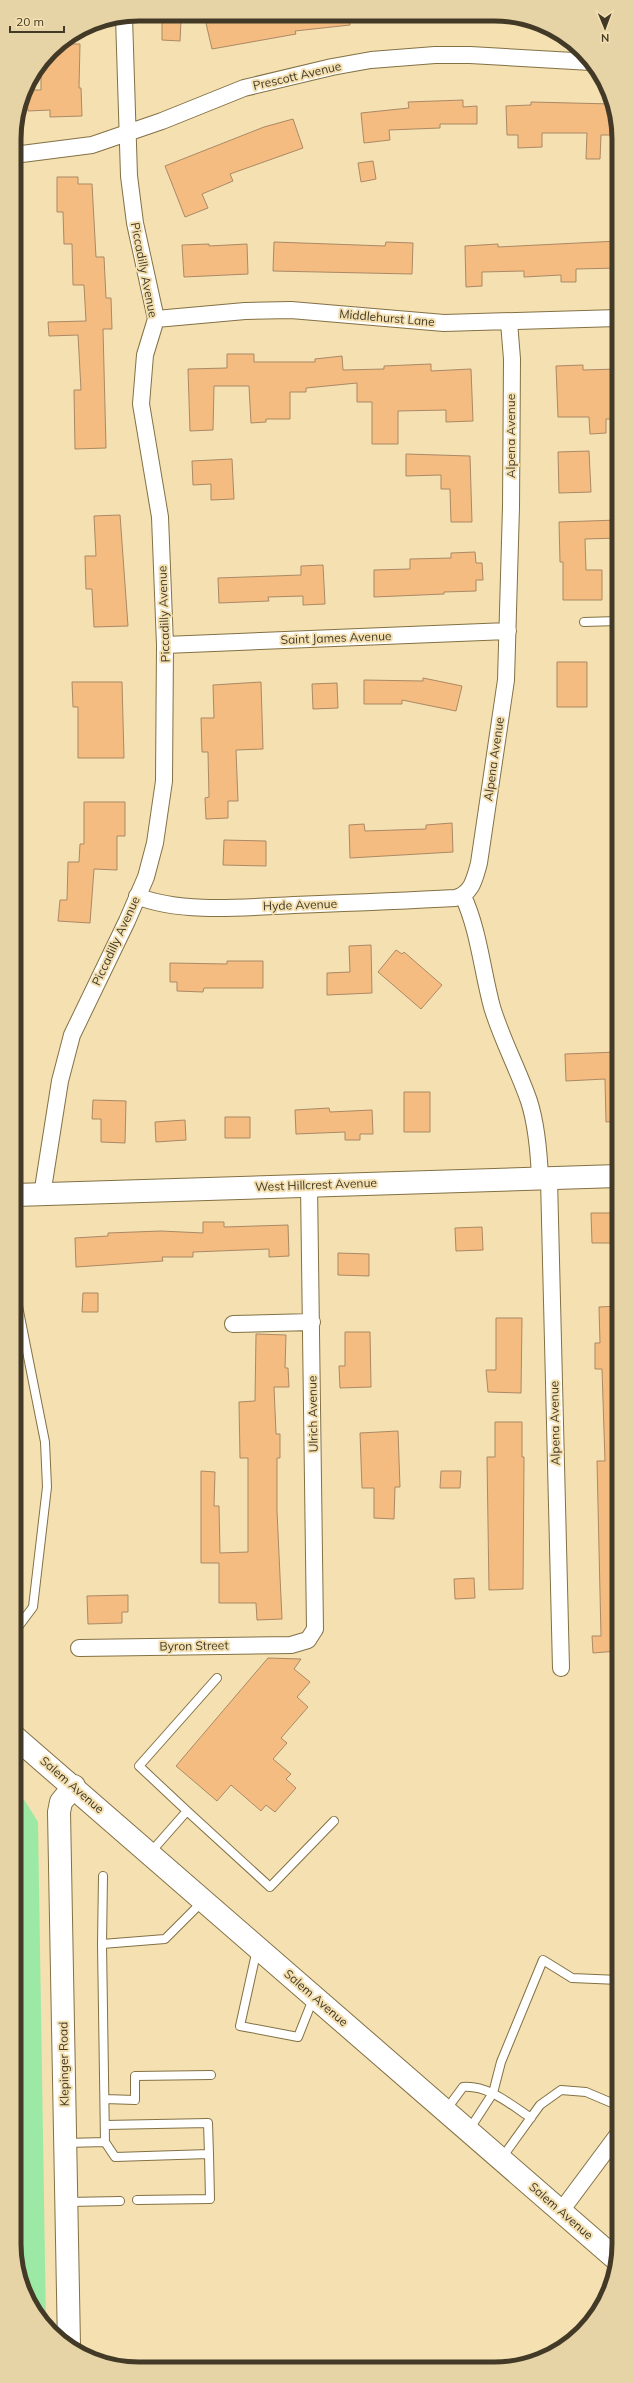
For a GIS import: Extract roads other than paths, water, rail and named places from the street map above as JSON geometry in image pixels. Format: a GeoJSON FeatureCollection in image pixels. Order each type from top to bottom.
{"type":"FeatureCollection","features":[{"type":"Feature","properties":{"kind":"street","name":"Piccadilly Avenue"},"geometry":{"type":"LineString","coordinates":[[42,1195],[60,1081],[72,1035],[146,877],[155,843],[164,781],[165,644],[160,517],[141,404],[146,355],[156,319],[135,223],[127,132],[124,22]]}},
{"type":"Feature","properties":{"kind":"street","name":"Prescott Avenue"},"geometry":{"type":"LineString","coordinates":[[21,154],[92,145],[162,121],[244,88],[332,66],[371,60],[435,55],[470,55],[583,62]]}},
{"type":"Feature","properties":{"kind":"street","name":"Middlehurst Lane"},"geometry":{"type":"LineString","coordinates":[[156,319],[245,311],[291,310],[444,323],[612,318]]}},
{"type":"Feature","properties":{"kind":"street","name":"Alpena Avenue"},"geometry":{"type":"LineString","coordinates":[[509,322],[512,366],[506,680],[479,862],[475,880],[463,896],[474,920],[483,975],[493,1010],[532,1110],[544,1179],[560,1668]]}},
{"type":"Feature","properties":{"kind":"street","name":"Saint James Avenue"},"geometry":{"type":"LineString","coordinates":[[165,644],[508,631]]}},
{"type":"Feature","properties":{"kind":"street","name":"Hyde Avenue"},"geometry":{"type":"LineString","coordinates":[[138,896],[150,901],[169,904],[227,908],[455,898],[463,896]]}},
{"type":"Feature","properties":{"kind":"street","name":"West Hillcrest Avenue"},"geometry":{"type":"LineString","coordinates":[[21,1196],[612,1176]]}},
{"type":"Feature","properties":{"kind":"street","name":"Ulrich Avenue"},"geometry":{"type":"LineString","coordinates":[[308,1640],[315,1629],[309,1186]]}},
{"type":"Feature","properties":{"kind":"street"},"geometry":{"type":"LineString","coordinates":[[233,1324],[312,1322]]}},
{"type":"Feature","properties":{"kind":"street","name":"Byron Street"},"geometry":{"type":"LineString","coordinates":[[79,1648],[291,1645],[308,1640]]}},
{"type":"Feature","properties":{"kind":"street","name":"Salem Avenue"},"geometry":{"type":"LineString","coordinates":[[21,1742],[74,1786],[612,2255]]}},
{"type":"Feature","properties":{"kind":"street","name":"Klepinger Road"},"geometry":{"type":"LineString","coordinates":[[69,2339],[59,1812],[61,1802],[74,1786]]}},
{"type":"Feature","properties":{"kind":"street"},"geometry":{"type":"LineString","coordinates":[[561,2211],[612,2142]]}},
{"type":"Feature","properties":{"kind":"lane"},"geometry":{"type":"LineString","coordinates":[[584,622],[612,621]]}},
{"type":"Feature","properties":{"kind":"lane"},"geometry":{"type":"LineString","coordinates":[[21,1321],[45,1442],[47,1487],[33,1607],[21,1623]]}},
{"type":"Feature","properties":{"kind":"lane"},"geometry":{"type":"LineString","coordinates":[[217,1678],[139,1766],[270,1887],[334,1821]]}},
{"type":"Feature","properties":{"kind":"lane"},"geometry":{"type":"LineString","coordinates":[[150,1853],[187,1811]]}},
{"type":"Feature","properties":{"kind":"lane"},"geometry":{"type":"LineString","coordinates":[[103,1876],[102,1944],[105,2142],[115,2157],[209,2154]]}},
{"type":"Feature","properties":{"kind":"lane"},"geometry":{"type":"LineString","coordinates":[[102,1944],[165,1939],[204,1900]]}},
{"type":"Feature","properties":{"kind":"lane"},"geometry":{"type":"LineString","coordinates":[[257,1946],[240,2026],[298,2037],[314,1996]]}},
{"type":"Feature","properties":{"kind":"lane"},"geometry":{"type":"LineString","coordinates":[[469,2130],[493,2094],[500,2062],[543,1960],[572,1978],[612,1980]]}},
{"type":"Feature","properties":{"kind":"lane"},"geometry":{"type":"LineString","coordinates":[[105,2099],[135,2100],[135,2076],[211,2074]]}},
{"type":"Feature","properties":{"kind":"lane"},"geometry":{"type":"LineString","coordinates":[[446,2110],[463,2087],[474,2086],[493,2094],[531,2118]]}},
{"type":"Feature","properties":{"kind":"lane"},"geometry":{"type":"LineString","coordinates":[[501,2159],[540,2105],[561,2090],[586,2092],[612,2103]]}},
{"type":"Feature","properties":{"kind":"lane"},"geometry":{"type":"LineString","coordinates":[[105,2125],[208,2123],[210,2199],[138,2200]]}},
{"type":"Feature","properties":{"kind":"lane"},"geometry":{"type":"LineString","coordinates":[[65,2143],[105,2142]]}},
{"type":"Feature","properties":{"kind":"lane"},"geometry":{"type":"LineString","coordinates":[[66,2202],[120,2201]]}}]}
